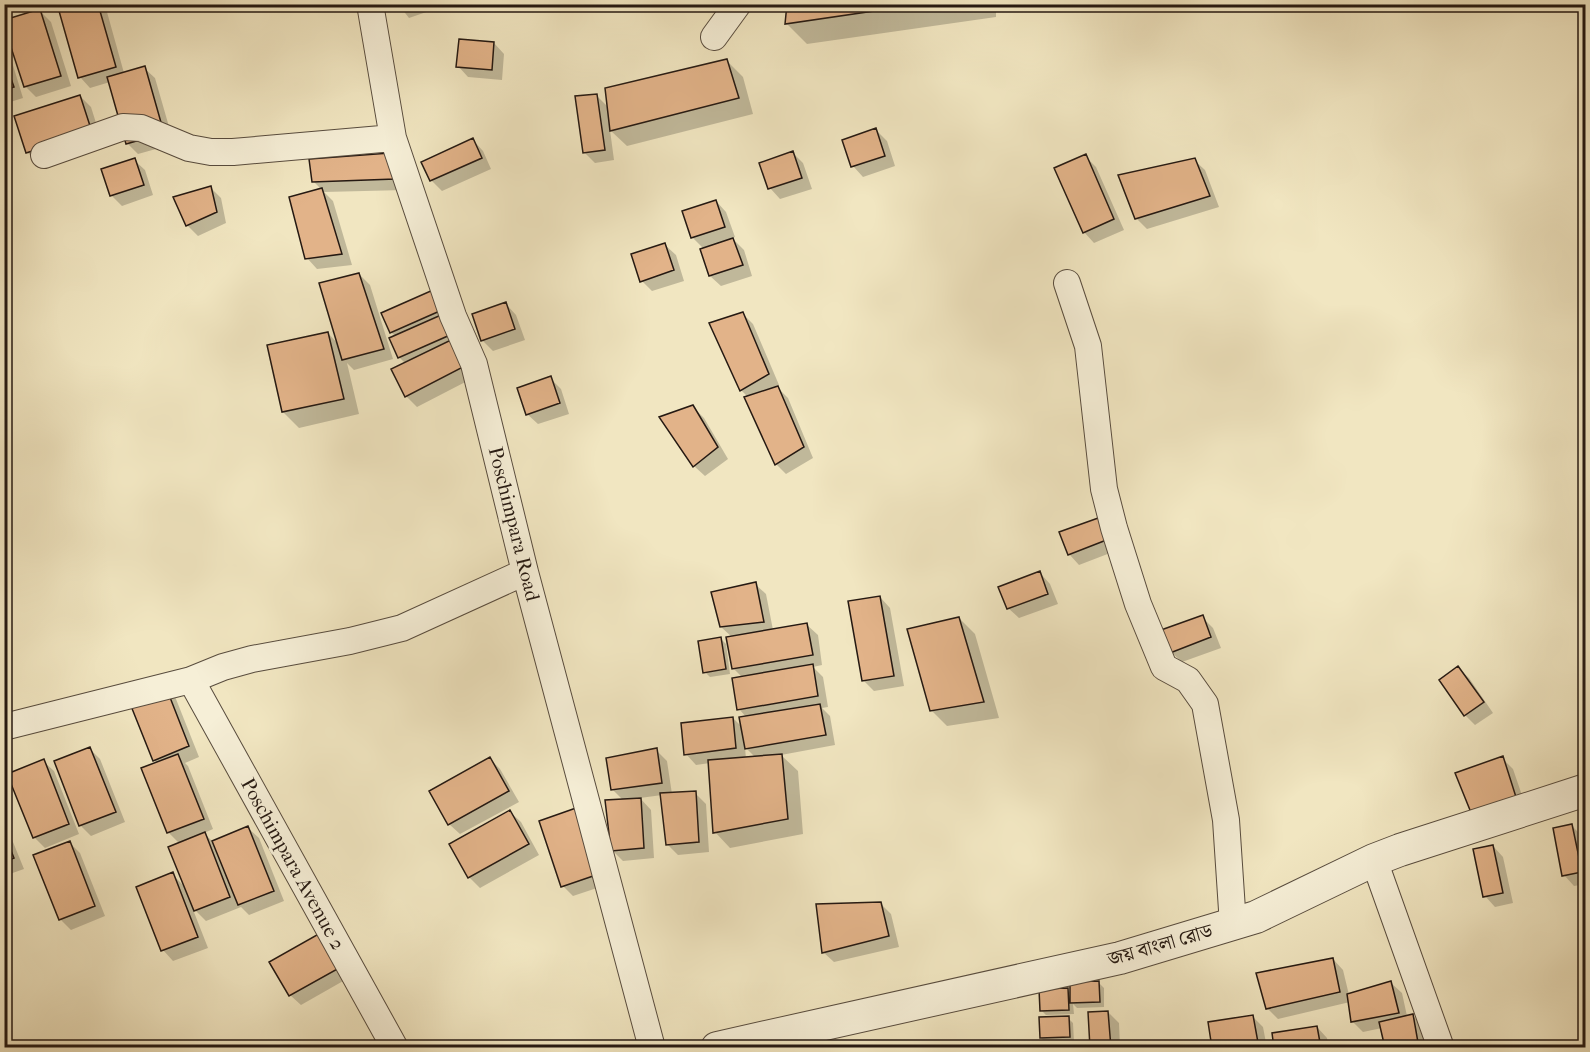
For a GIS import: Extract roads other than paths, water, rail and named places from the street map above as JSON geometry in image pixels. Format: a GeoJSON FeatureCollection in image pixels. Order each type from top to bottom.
{"type":"FeatureCollection","features":[{"type":"Feature","properties":{"kind":"street","name":"Poschimpara Road"},"geometry":{"type":"LineString","coordinates":[[369,4],[393,138],[453,316],[474,364],[525,572],[652,1047]]}},
{"type":"Feature","properties":{"kind":"street"},"geometry":{"type":"LineString","coordinates":[[714,37],[738,4]]}},
{"type":"Feature","properties":{"kind":"street"},"geometry":{"type":"LineString","coordinates":[[44,155],[123,127],[141,128],[189,148],[211,152],[393,138]]}},
{"type":"Feature","properties":{"kind":"street"},"geometry":{"type":"LineString","coordinates":[[1067,282],[1088,346],[1104,489],[1138,604],[1164,667],[1188,680],[1204,704],[1226,820],[1233,925]]}},
{"type":"Feature","properties":{"kind":"street"},"geometry":{"type":"LineString","coordinates":[[4,727],[191,680],[223,667],[252,659],[350,641],[402,628],[525,572]]}},
{"type":"Feature","properties":{"kind":"street","name":"Poschimpara Avenue 2"},"geometry":{"type":"LineString","coordinates":[[191,680],[395,1047]]}},
{"type":"Feature","properties":{"kind":"street","name":"জয় বাংলা রোড"},"geometry":{"type":"LineString","coordinates":[[717,1047],[1120,958],[1233,925],[1374,860],[1586,790]]}},
{"type":"Feature","properties":{"kind":"street"},"geometry":{"type":"LineString","coordinates":[[1374,860],[1441,1047]]}}]}
